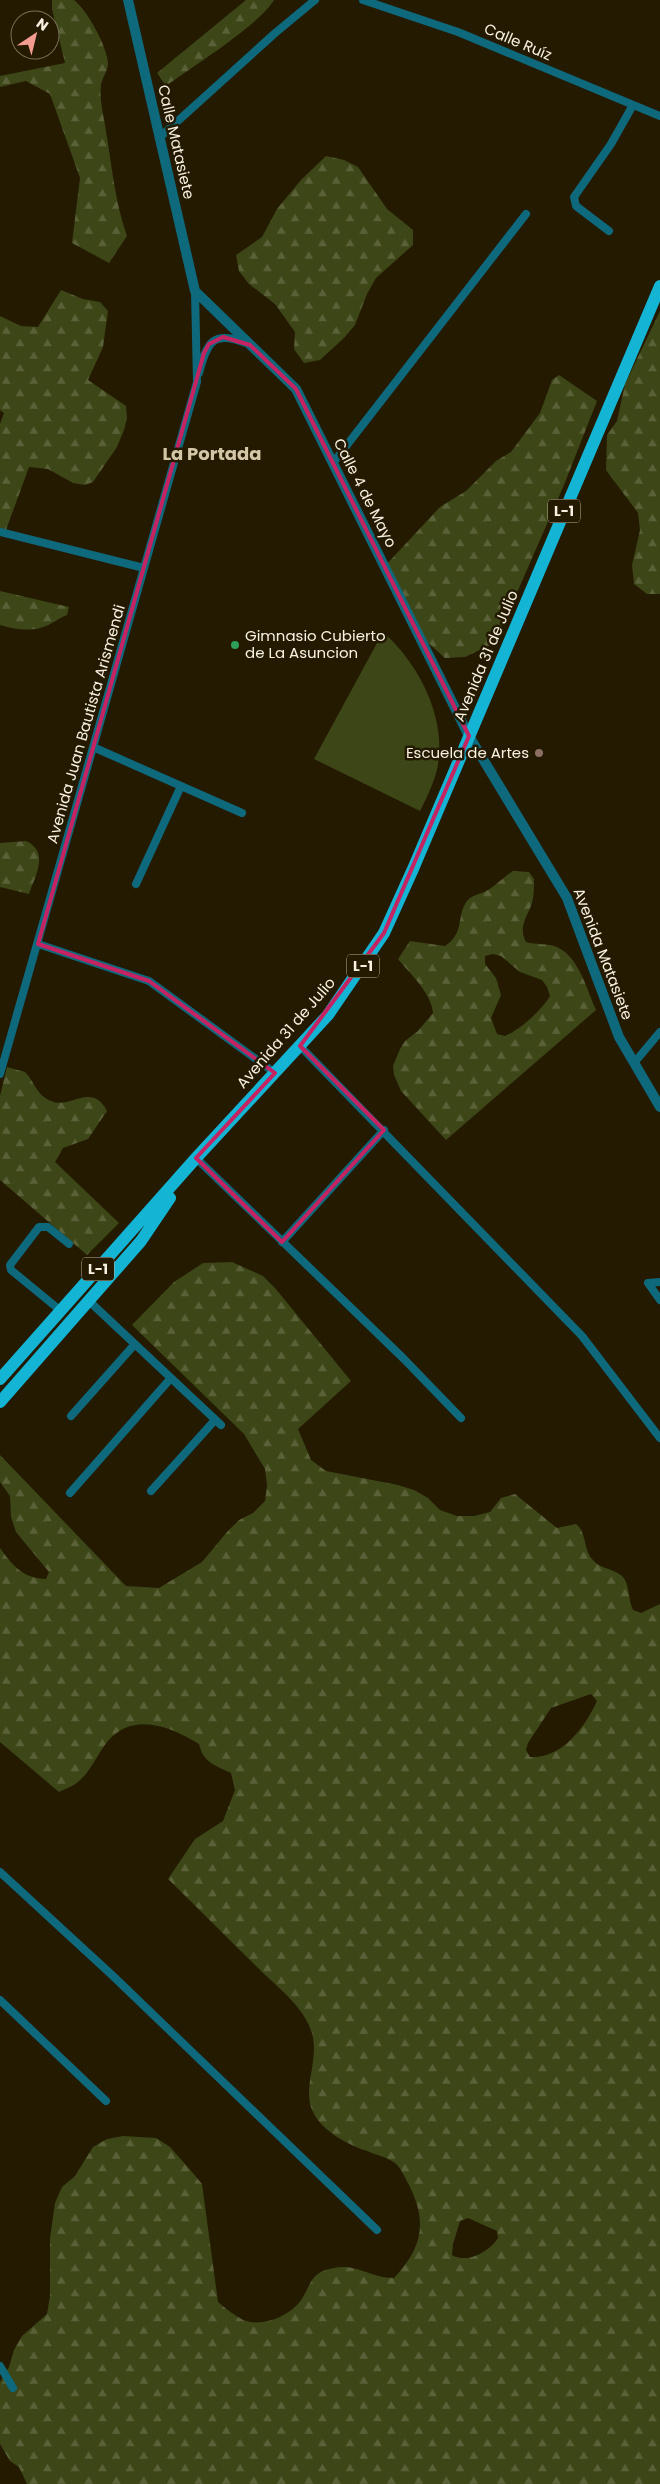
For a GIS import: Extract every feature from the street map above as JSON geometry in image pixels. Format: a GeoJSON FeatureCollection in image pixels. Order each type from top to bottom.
{"type":"FeatureCollection","features":[{"type":"Feature","properties":{"kind":"main road","name":"Avenida 31 de Julio"},"geometry":{"type":"LineString","coordinates":[[196,1158],[300,1046],[340,998],[384,933],[470,736],[660,286]]}},
{"type":"Feature","properties":{"kind":"main road","name":"L-1"},"geometry":{"type":"LineString","coordinates":[[0,1402],[141,1241],[196,1158]]}},
{"type":"Feature","properties":{"kind":"main road","name":"L-1"},"geometry":{"type":"LineString","coordinates":[[0,1379],[196,1158]]}},
{"type":"Feature","properties":{"kind":"street","name":"Calle Matasiete"},"geometry":{"type":"LineString","coordinates":[[128,0],[195,292]]}},
{"type":"Feature","properties":{"kind":"street"},"geometry":{"type":"LineString","coordinates":[[159,138],[274,34],[315,0]]}},
{"type":"Feature","properties":{"kind":"street","name":"Calle Ruíz"},"geometry":{"type":"LineString","coordinates":[[363,0],[458,32],[660,116]]}},
{"type":"Feature","properties":{"kind":"street"},"geometry":{"type":"LineString","coordinates":[[610,231],[576,206],[574,197],[611,144],[633,104]]}},
{"type":"Feature","properties":{"kind":"street"},"geometry":{"type":"LineString","coordinates":[[333,463],[526,214]]}},
{"type":"Feature","properties":{"kind":"street","name":"Calle 4 de Mayo"},"geometry":{"type":"LineString","coordinates":[[195,292],[296,389],[470,736]]}},
{"type":"Feature","properties":{"kind":"street","name":"Avenida Juan Bautista Arismendi"},"geometry":{"type":"LineString","coordinates":[[195,292],[197,382]]}},
{"type":"Feature","properties":{"kind":"street","name":"Avenida Juan Bautista Arismendi"},"geometry":{"type":"LineString","coordinates":[[0,1074],[208,344],[223,336],[250,344]]}},
{"type":"Feature","properties":{"kind":"street"},"geometry":{"type":"LineString","coordinates":[[0,532],[144,568]]}},
{"type":"Feature","properties":{"kind":"street","name":"Avenida Matasiete"},"geometry":{"type":"LineString","coordinates":[[470,736],[567,898],[619,1037],[660,1107]]}},
{"type":"Feature","properties":{"kind":"street"},"geometry":{"type":"LineString","coordinates":[[93,747],[242,813]]}},
{"type":"Feature","properties":{"kind":"street"},"geometry":{"type":"LineString","coordinates":[[136,884],[181,786]]}},
{"type":"Feature","properties":{"kind":"street"},"geometry":{"type":"LineString","coordinates":[[38,944],[149,980],[275,1073]]}},
{"type":"Feature","properties":{"kind":"street"},"geometry":{"type":"LineString","coordinates":[[634,1063],[660,1032]]}},
{"type":"Feature","properties":{"kind":"street"},"geometry":{"type":"LineString","coordinates":[[300,1046],[384,1130],[582,1336],[660,1438]]}},
{"type":"Feature","properties":{"kind":"street"},"geometry":{"type":"LineString","coordinates":[[282,1242],[384,1130]]}},
{"type":"Feature","properties":{"kind":"street"},"geometry":{"type":"LineString","coordinates":[[196,1158],[403,1358],[461,1418]]}},
{"type":"Feature","properties":{"kind":"street"},"geometry":{"type":"LineString","coordinates":[[60,1311],[11,1270],[10,1265],[39,1227],[48,1228],[69,1244]]}},
{"type":"Feature","properties":{"kind":"street"},"geometry":{"type":"LineString","coordinates":[[660,1282],[648,1283],[660,1300]]}},
{"type":"Feature","properties":{"kind":"street"},"geometry":{"type":"LineString","coordinates":[[89,1301],[218,1422],[151,1491]]}},
{"type":"Feature","properties":{"kind":"street"},"geometry":{"type":"LineString","coordinates":[[71,1416],[135,1344]]}},
{"type":"Feature","properties":{"kind":"street"},"geometry":{"type":"LineString","coordinates":[[70,1493],[171,1378]]}},
{"type":"Feature","properties":{"kind":"street"},"geometry":{"type":"LineString","coordinates":[[0,1872],[113,1976],[377,2230]]}},
{"type":"Feature","properties":{"kind":"street"},"geometry":{"type":"LineString","coordinates":[[0,2000],[106,2101]]}},
{"type":"Feature","properties":{"kind":"street"},"geometry":{"type":"LineString","coordinates":[[0,2366],[13,2388]]}},
{"type":"Feature","properties":{"kind":"highlighted area"},"geometry":{"type":"Polygon","coordinates":[[[223,337],[250,345],[296,389],[469,736],[384,933],[300,1046],[384,1130],[282,1242],[196,1158],[275,1073],[149,981],[38,944],[204,353],[209,344],[223,337]]]}},
{"type":"Feature","properties":{"kind":"green space"},"geometry":{"type":"Polygon","coordinates":[[[52,0],[74,0],[85,12],[107,56],[108,66],[101,85],[101,102],[117,197],[127,236],[109,263],[72,243],[80,178],[50,94],[26,81],[0,87],[0,76],[65,63],[60,42],[60,10],[52,9],[52,0]]]}},
{"type":"Feature","properties":{"kind":"green space"},"geometry":{"type":"Polygon","coordinates":[[[246,0],[274,0],[254,22],[166,86],[157,73],[246,0]]]}},
{"type":"Feature","properties":{"kind":"green space"},"geometry":{"type":"Polygon","coordinates":[[[326,156],[344,160],[358,167],[387,209],[413,230],[413,245],[376,278],[367,294],[355,325],[344,338],[320,360],[304,363],[294,349],[295,332],[275,304],[249,284],[239,271],[236,255],[262,237],[277,209],[301,180],[326,156]]]}},
{"type":"Feature","properties":{"kind":"green space"},"geometry":{"type":"Polygon","coordinates":[[[61,290],[83,299],[100,302],[108,311],[103,347],[88,380],[126,406],[127,418],[124,430],[117,447],[93,482],[85,485],[73,483],[48,469],[29,467],[6,530],[0,529],[0,424],[4,413],[0,410],[0,316],[21,326],[38,327],[61,290]]]}},
{"type":"Feature","properties":{"kind":"green space"},"geometry":{"type":"Polygon","coordinates":[[[660,311],[660,594],[647,594],[634,584],[632,565],[640,530],[638,513],[606,470],[607,435],[617,421],[625,384],[660,311]]]}},
{"type":"Feature","properties":{"kind":"green space"},"geometry":{"type":"Polygon","coordinates":[[[559,375],[597,401],[564,485],[495,643],[465,657],[445,658],[426,641],[385,566],[440,507],[466,491],[496,461],[511,452],[540,413],[552,380],[559,375]]]}},
{"type":"Feature","properties":{"kind":"green space"},"geometry":{"type":"Polygon","coordinates":[[[0,591],[69,607],[67,615],[38,629],[16,629],[0,625],[0,591]]]}},
{"type":"Feature","properties":{"kind":"green space"},"geometry":{"type":"Polygon","coordinates":[[[383,632],[396,645],[418,675],[427,692],[438,728],[438,765],[433,783],[420,811],[314,759],[383,632]]]}},
{"type":"Feature","properties":{"kind":"green space"},"geometry":{"type":"Polygon","coordinates":[[[26,841],[37,851],[39,858],[39,865],[29,894],[0,887],[0,843],[26,841]]]}},
{"type":"Feature","properties":{"kind":"green space"},"geometry":{"type":"Polygon","coordinates":[[[513,871],[529,872],[534,879],[532,903],[523,927],[526,942],[546,944],[557,947],[565,952],[577,966],[596,1010],[446,1140],[401,1091],[394,1075],[393,1066],[405,1041],[418,1031],[433,1013],[424,991],[398,959],[410,941],[445,946],[451,941],[458,930],[467,901],[492,887],[513,871]],[[493,954],[485,956],[485,964],[496,978],[501,995],[491,1018],[497,1034],[505,1036],[518,1029],[530,1019],[550,996],[542,980],[520,972],[501,956],[493,954]]]}},
{"type":"Feature","properties":{"kind":"green space"},"geometry":{"type":"Polygon","coordinates":[[[7,1067],[25,1072],[39,1092],[51,1101],[58,1103],[87,1097],[94,1098],[101,1102],[107,1111],[88,1139],[63,1148],[55,1162],[119,1223],[87,1255],[0,1180],[0,1096],[7,1067]]]}},
{"type":"Feature","properties":{"kind":"green space"},"geometry":{"type":"Polygon","coordinates":[[[232,1262],[263,1276],[351,1381],[298,1429],[311,1460],[326,1471],[398,1485],[414,1490],[428,1498],[440,1510],[457,1516],[474,1516],[490,1512],[501,1498],[515,1494],[557,1528],[576,1524],[582,1532],[587,1550],[592,1559],[598,1565],[618,1573],[625,1579],[633,1610],[641,1613],[660,1604],[660,2484],[27,2484],[19,2467],[10,2461],[0,2444],[0,2382],[9,2367],[14,2350],[22,2336],[47,2314],[50,2296],[50,2238],[55,2203],[62,2187],[75,2176],[93,2147],[107,2139],[123,2136],[156,2138],[170,2147],[202,2184],[218,2302],[243,2320],[251,2322],[268,2321],[285,2314],[298,2303],[311,2282],[323,2271],[344,2267],[394,2278],[411,2256],[419,2234],[419,2211],[409,2185],[397,2165],[389,2159],[352,2145],[336,2136],[317,2119],[313,2112],[309,2093],[314,2052],[313,2041],[311,2030],[301,2012],[288,1996],[168,1879],[195,1839],[223,1821],[235,1790],[231,1773],[219,1768],[206,1759],[199,1744],[177,1732],[153,1725],[141,1724],[129,1726],[118,1732],[108,1741],[83,1777],[75,1784],[59,1792],[0,1742],[0,1548],[19,1570],[31,1577],[46,1579],[49,1572],[16,1532],[11,1517],[10,1496],[0,1482],[0,1455],[126,1586],[159,1588],[202,1562],[239,1520],[253,1513],[265,1501],[267,1485],[265,1469],[244,1434],[132,1325],[174,1282],[203,1263],[232,1262]],[[591,1694],[551,1708],[528,1743],[526,1750],[530,1757],[552,1753],[571,1740],[586,1721],[597,1701],[591,1694]],[[468,2218],[460,2221],[453,2244],[452,2255],[464,2258],[477,2255],[489,2248],[498,2238],[497,2231],[468,2218]]]}},
{"type":"Feature","properties":{"kind":"place","name":"Gimnasio Cubierto de La Asuncion"},"geometry":{"type":"Point","coordinates":[235,645]}},
{"type":"Feature","properties":{"kind":"place","name":"Escuela de Artes"},"geometry":{"type":"Point","coordinates":[539,753]}},
{"type":"Feature","properties":{"kind":"district","name":"La Portada"},"geometry":{"type":"Point","coordinates":[212,454]}}]}
